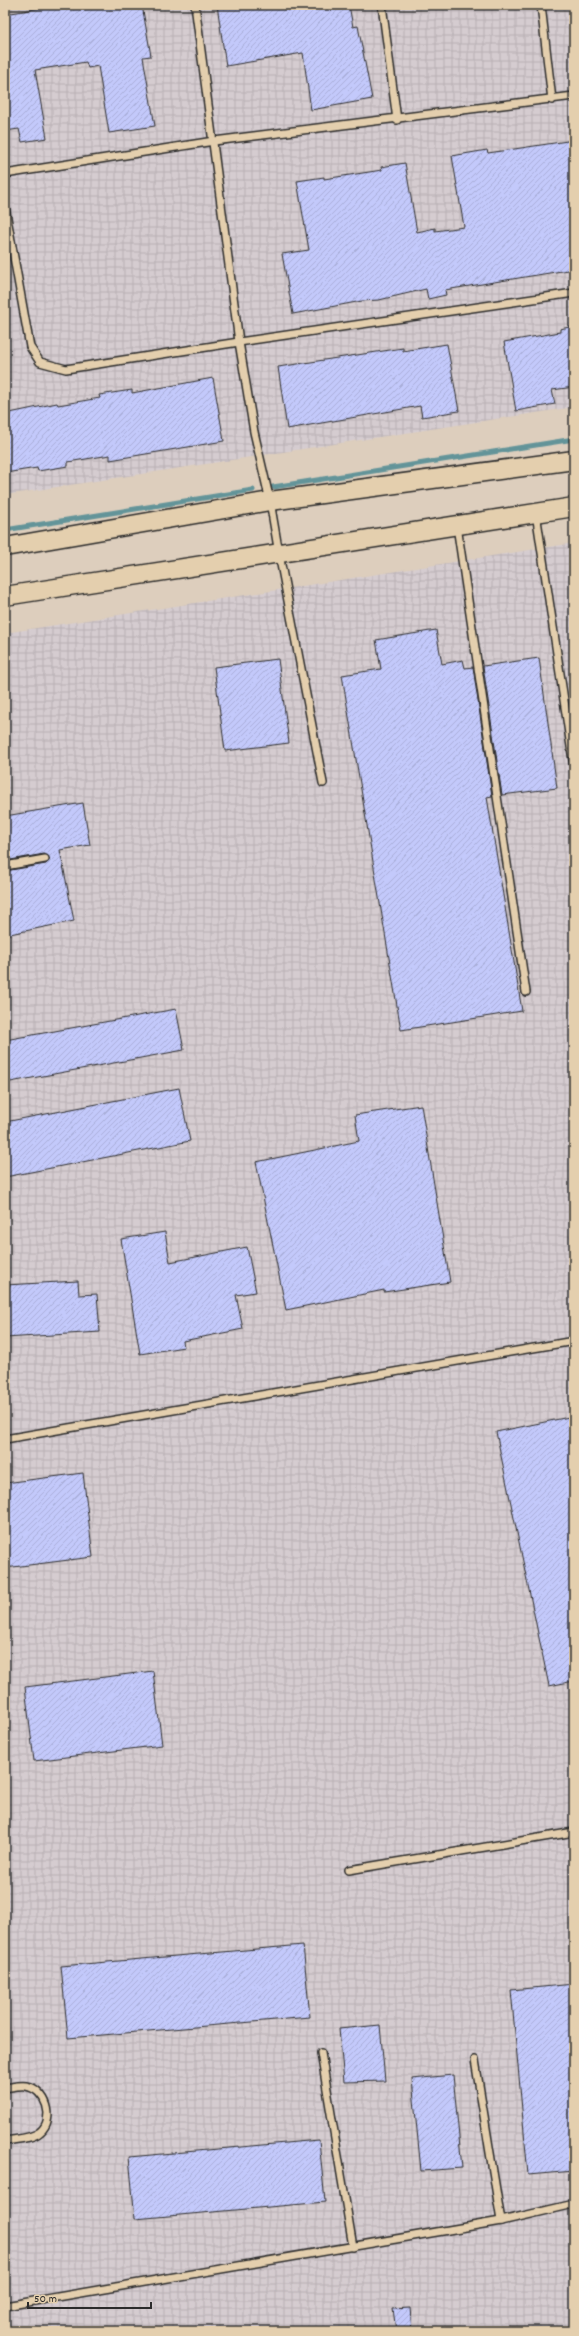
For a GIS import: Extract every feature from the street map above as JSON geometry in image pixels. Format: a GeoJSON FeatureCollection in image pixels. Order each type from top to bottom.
{"type":"FeatureCollection","features":[{"type":"Feature","properties":{"kind":"street"},"geometry":{"type":"LineString","coordinates":[[5,547],[270,501],[574,460]]}},
{"type":"Feature","properties":{"kind":"street"},"geometry":{"type":"LineString","coordinates":[[5,596],[574,507]]}},
{"type":"Feature","properties":{"kind":"lane"},"geometry":{"type":"LineString","coordinates":[[195,5],[214,141],[239,342],[254,432],[270,501],[323,783]]}},
{"type":"Feature","properties":{"kind":"lane"},"geometry":{"type":"LineString","coordinates":[[382,5],[397,120]]}},
{"type":"Feature","properties":{"kind":"lane"},"geometry":{"type":"LineString","coordinates":[[541,5],[552,100]]}},
{"type":"Feature","properties":{"kind":"lane"},"geometry":{"type":"LineString","coordinates":[[5,174],[214,141],[397,120],[574,96]]}},
{"type":"Feature","properties":{"kind":"lane"},"geometry":{"type":"LineString","coordinates":[[5,207],[30,347],[40,362],[66,369],[574,293]]}},
{"type":"Feature","properties":{"kind":"lane"},"geometry":{"type":"LineString","coordinates":[[536,513],[574,767]]}},
{"type":"Feature","properties":{"kind":"lane"},"geometry":{"type":"LineString","coordinates":[[457,526],[526,992]]}},
{"type":"Feature","properties":{"kind":"lane"},"geometry":{"type":"LineString","coordinates":[[5,866],[45,859]]}},
{"type":"Feature","properties":{"kind":"lane"},"geometry":{"type":"LineString","coordinates":[[5,1439],[574,1341]]}},
{"type":"Feature","properties":{"kind":"lane"},"geometry":{"type":"LineString","coordinates":[[348,1870],[574,1832]]}},
{"type":"Feature","properties":{"kind":"lane"},"geometry":{"type":"LineString","coordinates":[[322,2053],[353,2246]]}},
{"type":"Feature","properties":{"kind":"lane"},"geometry":{"type":"LineString","coordinates":[[475,2060],[501,2221]]}},
{"type":"Feature","properties":{"kind":"lane"},"geometry":{"type":"LineString","coordinates":[[5,2088],[27,2086],[34,2089],[44,2098],[49,2115],[47,2124],[34,2136],[5,2141]]}},
{"type":"Feature","properties":{"kind":"lane"},"geometry":{"type":"LineString","coordinates":[[5,2306],[501,2221],[574,2204]]}},
{"type":"Feature","properties":{"kind":"shaded area"},"geometry":{"type":"Polygon","coordinates":[[[5,5],[574,5],[574,407],[5,495],[5,5]]]}},
{"type":"Feature","properties":{"kind":"shaded area"},"geometry":{"type":"Polygon","coordinates":[[[574,543],[574,2331],[5,2331],[5,633],[574,543]]]}},
{"type":"Feature","properties":{"kind":"building"},"geometry":{"type":"Polygon","coordinates":[[[60,5],[142,5],[151,56],[143,57],[155,126],[109,133],[98,66],[88,68],[86,62],[35,70],[47,138],[22,142],[19,129],[5,131],[5,14],[60,5]]]}},
{"type":"Feature","properties":{"kind":"building"},"geometry":{"type":"Polygon","coordinates":[[[217,5],[349,5],[353,27],[358,26],[372,99],[311,110],[303,53],[226,66],[217,5]]]}},
{"type":"Feature","properties":{"kind":"building"},"geometry":{"type":"Polygon","coordinates":[[[574,140],[574,269],[445,290],[446,295],[428,299],[426,289],[379,300],[362,301],[293,314],[282,254],[309,250],[297,181],[324,177],[324,179],[382,170],[381,167],[405,163],[417,232],[435,228],[435,231],[464,227],[452,156],[487,150],[488,153],[574,140]]]}},
{"type":"Feature","properties":{"kind":"building"},"geometry":{"type":"Polygon","coordinates":[[[574,326],[574,387],[552,390],[555,404],[516,411],[504,342],[560,332],[560,329],[574,326]]]}},
{"type":"Feature","properties":{"kind":"building"},"geometry":{"type":"Polygon","coordinates":[[[447,344],[459,411],[422,417],[420,406],[287,429],[278,367],[403,348],[403,351],[447,344]]]}},
{"type":"Feature","properties":{"kind":"building"},"geometry":{"type":"Polygon","coordinates":[[[213,378],[224,441],[110,460],[110,455],[68,462],[68,466],[38,471],[37,468],[5,473],[5,414],[57,403],[58,405],[100,398],[99,395],[132,390],[132,393],[213,378]]]}},
{"type":"Feature","properties":{"kind":"building"},"geometry":{"type":"Polygon","coordinates":[[[436,630],[442,664],[463,660],[465,668],[473,667],[492,796],[487,797],[522,1011],[401,1030],[342,675],[381,669],[376,640],[436,630]]]}},
{"type":"Feature","properties":{"kind":"building"},"geometry":{"type":"Polygon","coordinates":[[[539,658],[557,788],[502,795],[483,666],[539,658]]]}},
{"type":"Feature","properties":{"kind":"building"},"geometry":{"type":"Polygon","coordinates":[[[278,659],[289,743],[225,751],[214,667],[278,659]]]}},
{"type":"Feature","properties":{"kind":"building"},"geometry":{"type":"Polygon","coordinates":[[[83,803],[90,845],[60,850],[74,921],[5,935],[5,871],[46,864],[50,859],[44,854],[5,861],[5,816],[83,803]]]}},
{"type":"Feature","properties":{"kind":"building"},"geometry":{"type":"Polygon","coordinates":[[[176,1009],[184,1050],[5,1083],[5,1040],[176,1009]]]}},
{"type":"Feature","properties":{"kind":"building"},"geometry":{"type":"Polygon","coordinates":[[[179,1088],[190,1141],[5,1177],[5,1122],[179,1088]]]}},
{"type":"Feature","properties":{"kind":"building"},"geometry":{"type":"Polygon","coordinates":[[[421,1105],[450,1282],[384,1292],[384,1290],[286,1310],[256,1162],[359,1141],[355,1115],[421,1105]]]}},
{"type":"Feature","properties":{"kind":"building"},"geometry":{"type":"Polygon","coordinates":[[[165,1232],[170,1262],[247,1247],[256,1292],[236,1295],[243,1329],[183,1341],[184,1347],[140,1354],[121,1239],[165,1232]]]}},
{"type":"Feature","properties":{"kind":"building"},"geometry":{"type":"Polygon","coordinates":[[[78,1281],[79,1295],[97,1294],[100,1332],[5,1338],[5,1285],[78,1281]]]}},
{"type":"Feature","properties":{"kind":"building"},"geometry":{"type":"Polygon","coordinates":[[[574,1416],[574,1681],[549,1686],[496,1432],[574,1416]]]}},
{"type":"Feature","properties":{"kind":"building"},"geometry":{"type":"Polygon","coordinates":[[[83,1473],[93,1557],[5,1568],[5,1483],[83,1473]]]}},
{"type":"Feature","properties":{"kind":"building"},"geometry":{"type":"Polygon","coordinates":[[[153,1671],[162,1745],[34,1761],[25,1687],[153,1671]]]}},
{"type":"Feature","properties":{"kind":"building"},"geometry":{"type":"Polygon","coordinates":[[[303,1945],[310,2017],[68,2038],[61,1966],[303,1945]]]}},
{"type":"Feature","properties":{"kind":"building"},"geometry":{"type":"Polygon","coordinates":[[[574,1984],[574,2171],[528,2175],[511,1990],[574,1984]]]}},
{"type":"Feature","properties":{"kind":"building"},"geometry":{"type":"Polygon","coordinates":[[[380,2025],[385,2081],[344,2082],[339,2029],[380,2025]]]}},
{"type":"Feature","properties":{"kind":"building"},"geometry":{"type":"Polygon","coordinates":[[[453,2075],[462,2168],[421,2171],[412,2079],[453,2075]]]}},
{"type":"Feature","properties":{"kind":"building"},"geometry":{"type":"Polygon","coordinates":[[[319,2140],[325,2202],[135,2219],[129,2157],[319,2140]]]}},
{"type":"Feature","properties":{"kind":"building"},"geometry":{"type":"Polygon","coordinates":[[[410,2308],[412,2331],[396,2331],[393,2309],[410,2308]]]}},
{"type":"Feature","properties":{"kind":"waterway"},"geometry":{"type":"LineString","coordinates":[[273,487],[574,439]]}},
{"type":"Feature","properties":{"kind":"waterway"},"geometry":{"type":"LineString","coordinates":[[5,530],[253,490]]}}]}
